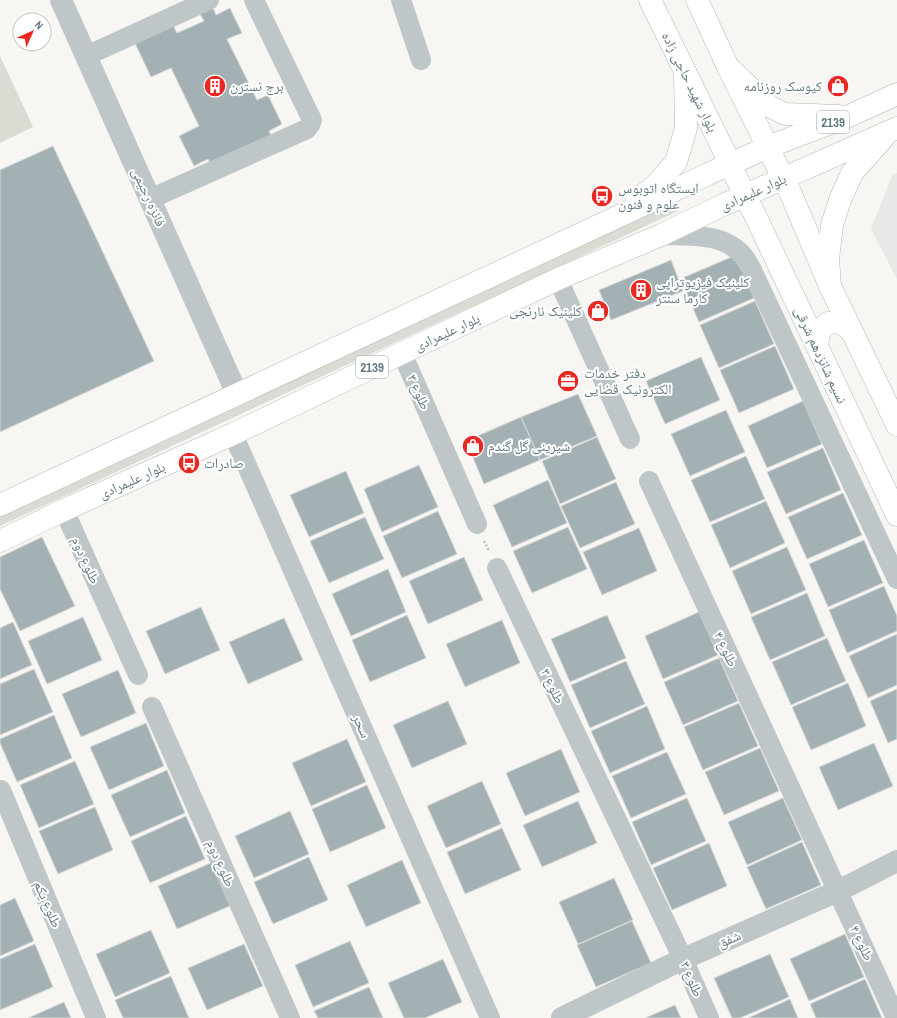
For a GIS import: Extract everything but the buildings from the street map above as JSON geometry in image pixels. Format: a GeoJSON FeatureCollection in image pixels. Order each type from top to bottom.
{"type":"FeatureCollection","features":[{"type":"Feature","properties":{"kind":"main road","name":"بلوار شهید حاجی زاده"},"geometry":{"type":"LineString","coordinates":[[650,0],[745,196]]}},
{"type":"Feature","properties":{"kind":"main road"},"geometry":{"type":"LineString","coordinates":[[696,0],[784,179],[830,286],[897,424]]}},
{"type":"Feature","properties":{"kind":"main road"},"geometry":{"type":"LineString","coordinates":[[728,67],[769,106],[785,114],[849,116]]}},
{"type":"Feature","properties":{"kind":"main road"},"geometry":{"type":"LineString","coordinates":[[610,220],[656,185],[676,162],[686,128],[685,71]]}},
{"type":"Feature","properties":{"kind":"main road","name":"2139"},"geometry":{"type":"LineString","coordinates":[[768,147],[849,116],[897,94]]}},
{"type":"Feature","properties":{"kind":"main road"},"geometry":{"type":"LineString","coordinates":[[830,286],[828,259],[832,224],[840,200],[852,173],[893,130]]}},
{"type":"Feature","properties":{"kind":"main road","name":"بلوار علیمرادی"},"geometry":{"type":"LineString","coordinates":[[0,541],[64,510],[233,434],[558,279],[660,235],[893,130]]}},
{"type":"Feature","properties":{"kind":"main road"},"geometry":{"type":"LineString","coordinates":[[730,165],[768,147]]}},
{"type":"Feature","properties":{"kind":"main road","name":"2139"},"geometry":{"type":"LineString","coordinates":[[0,504],[730,165]]}},
{"type":"Feature","properties":{"kind":"main road","name":"نسیم شانزدهم شرقی"},"geometry":{"type":"LineString","coordinates":[[745,196],[897,515]]}},
{"type":"Feature","properties":{"kind":"main road"},"geometry":{"type":"LineString","coordinates":[[817,346],[819,331],[828,323],[839,322],[851,330]]}},
{"type":"Feature","properties":{"kind":"street","name":"فائزه رحیمی"},"geometry":{"type":"LineString","coordinates":[[61,0],[237,394]]}},
{"type":"Feature","properties":{"kind":"street"},"geometry":{"type":"LineString","coordinates":[[86,56],[209,0]]}},
{"type":"Feature","properties":{"kind":"street"},"geometry":{"type":"LineString","coordinates":[[150,199],[307,129],[310,125],[312,120],[254,0]]}},
{"type":"Feature","properties":{"kind":"street"},"geometry":{"type":"LineString","coordinates":[[401,0],[421,60]]}},
{"type":"Feature","properties":{"kind":"street"},"geometry":{"type":"LineString","coordinates":[[660,235],[702,236],[713,238],[724,242],[744,257],[751,268],[897,579]]}},
{"type":"Feature","properties":{"kind":"street"},"geometry":{"type":"LineString","coordinates":[[558,279],[630,439]]}},
{"type":"Feature","properties":{"kind":"street","name":"طلوع ۳"},"geometry":{"type":"LineString","coordinates":[[402,353],[477,524]]}},
{"type":"Feature","properties":{"kind":"street","name":"سحر"},"geometry":{"type":"LineString","coordinates":[[233,434],[490,1018]]}},
{"type":"Feature","properties":{"kind":"street","name":"طلوع ۴"},"geometry":{"type":"LineString","coordinates":[[649,481],[896,1018]]}},
{"type":"Feature","properties":{"kind":"street","name":"طلوع دوم"},"geometry":{"type":"LineString","coordinates":[[64,510],[138,675]]}},
{"type":"Feature","properties":{"kind":"street","name":"طلوع ۳"},"geometry":{"type":"LineString","coordinates":[[497,568],[683,959],[708,1018]]}},
{"type":"Feature","properties":{"kind":"street","name":"طلوع دوم"},"geometry":{"type":"LineString","coordinates":[[152,707],[290,1018]]}},
{"type":"Feature","properties":{"kind":"street","name":"طلوع یکم"},"geometry":{"type":"LineString","coordinates":[[1,790],[96,1018]]}},
{"type":"Feature","properties":{"kind":"street","name":"شفق"},"geometry":{"type":"LineString","coordinates":[[562,1018],[683,959],[838,891],[897,861]]}},
{"type":"Feature","properties":{"kind":"path"},"geometry":{"type":"LineString","coordinates":[[477,524],[497,568]]}},
{"type":"Feature","properties":{"kind":"shaded area"},"geometry":{"type":"Polygon","coordinates":[[[0,56],[33,127],[0,143],[0,56]]]}},
{"type":"Feature","properties":{"kind":"shaded area"},"geometry":{"type":"Polygon","coordinates":[[[897,173],[897,279],[871,229],[893,174],[897,173]]]}},
{"type":"Feature","properties":{"kind":"shaded area"},"geometry":{"type":"Polygon","coordinates":[[[674,202],[678,211],[0,526],[0,517],[218,412],[674,202]]]}},
{"type":"Feature","properties":{"kind":"place","name":"برج نسترن"},"geometry":{"type":"Point","coordinates":[215,86]}},
{"type":"Feature","properties":{"kind":"place","name":"کیوسک روزنامه"},"geometry":{"type":"Point","coordinates":[838,86]}},
{"type":"Feature","properties":{"kind":"place","name":"ایستگاه اتوبوس علوم و فنون"},"geometry":{"type":"Point","coordinates":[602,196]}},
{"type":"Feature","properties":{"kind":"place","name":"کلینیک فیزیوتراپی کارما سنتر"},"geometry":{"type":"Point","coordinates":[641,290]}},
{"type":"Feature","properties":{"kind":"place","name":"کلینیک نارنجی"},"geometry":{"type":"Point","coordinates":[598,311]}},
{"type":"Feature","properties":{"kind":"place","name":"دفتر خدمات الکترونیک قضایی"},"geometry":{"type":"Point","coordinates":[568,381]}},
{"type":"Feature","properties":{"kind":"place","name":"شیرینی گل گندم"},"geometry":{"type":"Point","coordinates":[473,446]}},
{"type":"Feature","properties":{"kind":"place","name":"صادرات"},"geometry":{"type":"Point","coordinates":[189,463]}}]}
